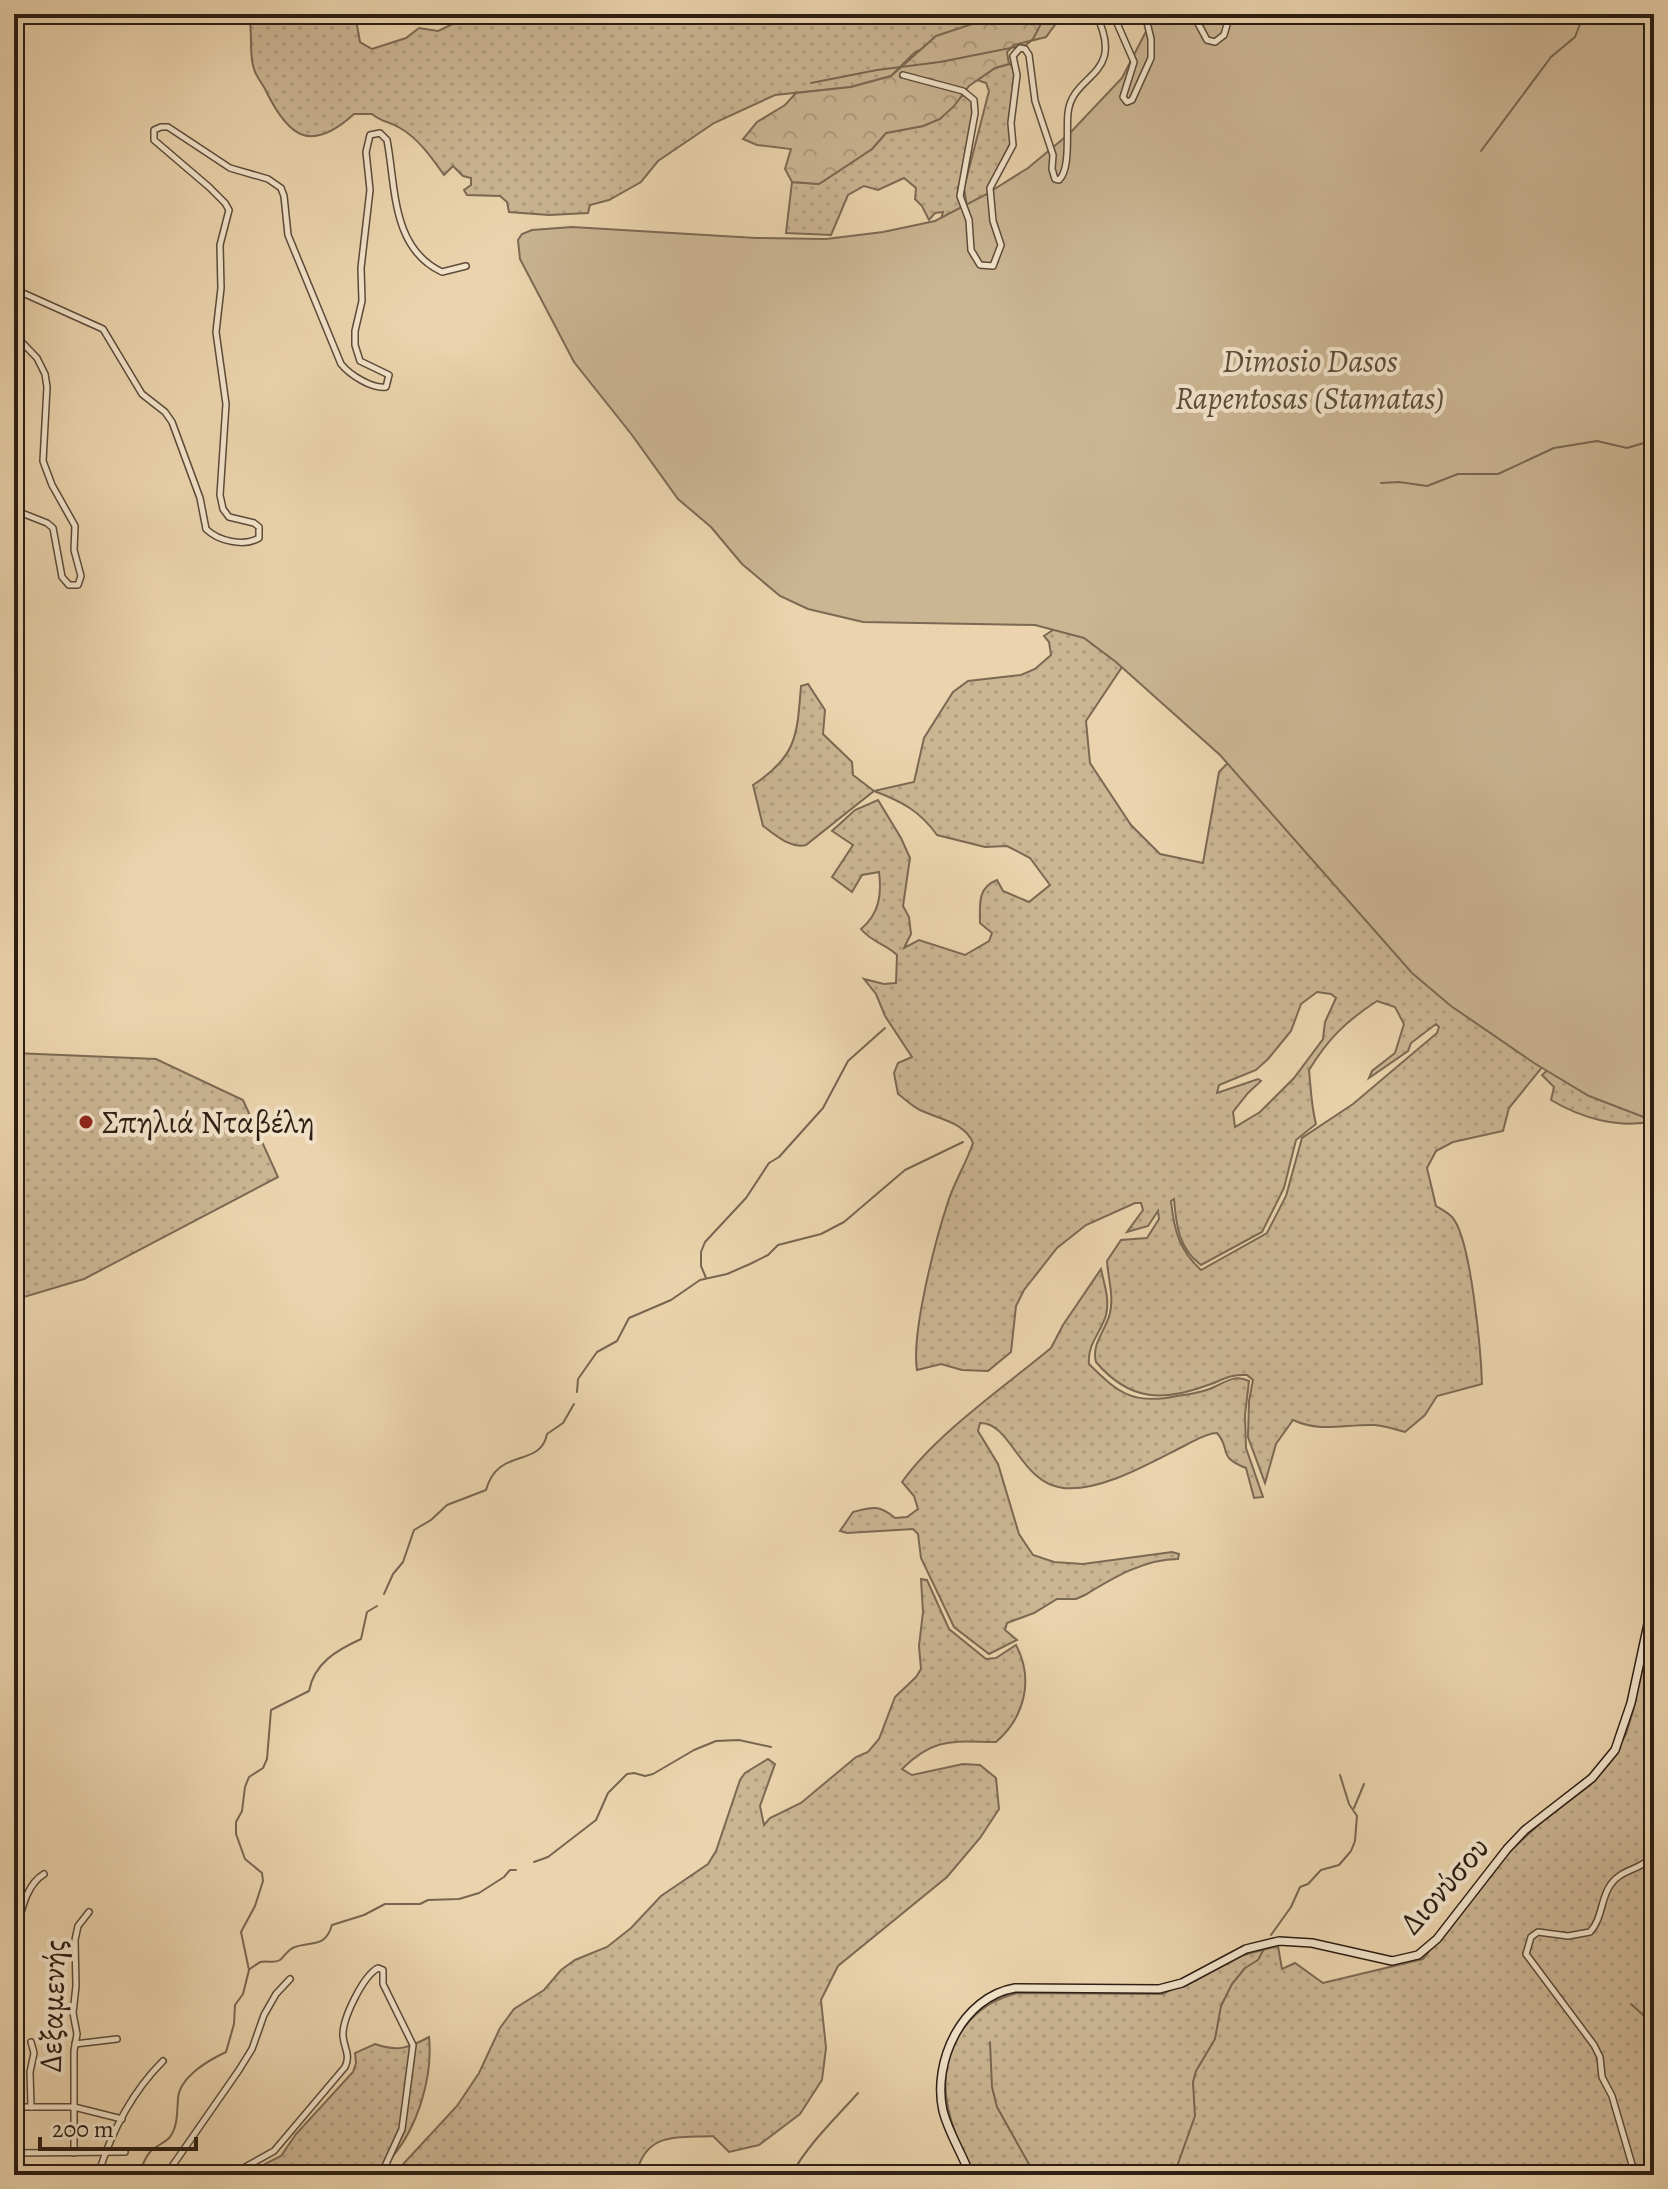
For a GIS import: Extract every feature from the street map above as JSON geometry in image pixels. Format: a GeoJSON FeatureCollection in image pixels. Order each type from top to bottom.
{"type":"FeatureCollection","features":[{"type":"Feature","properties":{"kind":"main road","name":"Διονύσου"},"geometry":{"type":"LineString","coordinates":[[970,2175],[949,2129],[941,2087],[947,2051],[963,2024],[979,2006],[999,1992],[1015,1988],[1134,1991],[1168,1988],[1246,1949],[1279,1941],[1326,1945],[1392,1961],[1418,1955],[1437,1939],[1525,1830],[1592,1778],[1615,1750],[1631,1703],[1654,1596]]}},
{"type":"Feature","properties":{"kind":"street"},"geometry":{"type":"LineString","coordinates":[[903,75],[963,91],[974,100],[975,113],[960,196],[969,220],[973,257],[980,265],[993,266],[1001,245],[993,221],[990,188],[1013,145],[1011,123],[1017,75],[1013,56],[1020,48],[1029,55],[1035,101],[1053,155],[1053,175],[1059,180],[1065,168],[1070,103],[1078,90],[1100,69],[1104,58],[1103,31],[1096,14]]}},
{"type":"Feature","properties":{"kind":"street"},"geometry":{"type":"LineString","coordinates":[[1113,14],[1134,62],[1123,97],[1127,102],[1132,100],[1151,58],[1151,39],[1145,14]]}},
{"type":"Feature","properties":{"kind":"street"},"geometry":{"type":"LineString","coordinates":[[1193,14],[1207,40],[1215,42],[1224,35],[1230,14]]}},
{"type":"Feature","properties":{"kind":"street"},"geometry":{"type":"LineString","coordinates":[[14,289],[105,331],[140,390],[170,419],[200,498],[206,529],[221,539],[248,543],[259,538],[259,527],[229,517],[223,509],[220,495],[226,400],[216,332],[221,288],[220,245],[228,206],[154,140],[154,130],[168,127],[230,168],[279,185],[284,196],[288,235],[341,364],[348,372],[376,388],[386,387],[389,375],[360,361],[354,340],[362,297],[361,268],[371,185],[366,145],[370,135],[380,133],[387,140],[397,213],[419,257],[442,272],[466,266]]}},
{"type":"Feature","properties":{"kind":"street"},"geometry":{"type":"LineString","coordinates":[[14,334],[37,358],[45,374],[44,466],[74,522],[75,555],[81,576],[78,585],[69,585],[62,577],[53,528],[14,510]]}},
{"type":"Feature","properties":{"kind":"street"},"geometry":{"type":"LineString","coordinates":[[1635,2175],[1612,2096],[1602,2077],[1600,2057],[1526,1954],[1531,1937],[1538,1932],[1581,1936],[1590,1932],[1599,1919],[1603,1901],[1613,1881],[1625,1872],[1644,1866],[1654,1855]]}},
{"type":"Feature","properties":{"kind":"street"},"geometry":{"type":"LineString","coordinates":[[14,1938],[26,1897],[36,1879],[44,1874]]}},
{"type":"Feature","properties":{"kind":"street","name":"Δεξαμενής"},"geometry":{"type":"LineString","coordinates":[[74,2153],[77,2034],[73,2013],[75,1940],[78,1926],[89,1912]]}},
{"type":"Feature","properties":{"kind":"street"},"geometry":{"type":"LineString","coordinates":[[231,2175],[274,2151],[345,2067],[349,2054],[343,2038],[344,2029],[361,1986],[378,1968],[383,1970],[383,1984],[413,2045],[402,2129],[381,2175]]}},
{"type":"Feature","properties":{"kind":"street"},"geometry":{"type":"LineString","coordinates":[[166,2175],[239,2070],[252,2049],[264,2015],[276,1994],[290,1979]]}},
{"type":"Feature","properties":{"kind":"street"},"geometry":{"type":"LineString","coordinates":[[75,2044],[117,2039]]}},
{"type":"Feature","properties":{"kind":"street"},"geometry":{"type":"LineString","coordinates":[[31,2042],[34,2053],[30,2072],[31,2107]]}},
{"type":"Feature","properties":{"kind":"street"},"geometry":{"type":"LineString","coordinates":[[98,2175],[105,2153],[143,2082],[163,2061]]}},
{"type":"Feature","properties":{"kind":"street"},"geometry":{"type":"LineString","coordinates":[[14,2107],[74,2107],[122,2119]]}},
{"type":"Feature","properties":{"kind":"street"},"geometry":{"type":"LineString","coordinates":[[14,2153],[125,2152]]}},
{"type":"Feature","properties":{"kind":"green space"},"geometry":{"type":"Polygon","coordinates":[[[248,14],[355,14],[360,42],[372,49],[406,38],[419,28],[438,31],[474,14],[1002,14],[915,52],[891,76],[851,87],[775,95],[714,123],[658,161],[641,182],[609,200],[590,205],[588,213],[549,215],[509,212],[507,202],[500,196],[467,195],[464,190],[471,185],[471,178],[463,176],[453,166],[444,175],[413,137],[372,114],[354,114],[339,126],[313,136],[302,135],[293,129],[283,120],[255,72],[248,14]]]}},
{"type":"Feature","properties":{"kind":"green space"},"geometry":{"type":"Polygon","coordinates":[[[1002,14],[1058,14],[1057,22],[1046,37],[1014,45],[1007,52],[1009,64],[995,68],[969,86],[940,119],[923,126],[886,133],[872,149],[819,184],[792,182],[785,169],[791,149],[757,145],[743,139],[757,122],[785,105],[796,93],[851,87],[891,76],[936,36],[1002,14]]]}},
{"type":"Feature","properties":{"kind":"green space","name":"Dimosio Dasos Rapentosas (Stamatas)"},"geometry":{"type":"Polygon","coordinates":[[[1155,14],[1654,14],[1654,1121],[1589,1096],[1534,1063],[1451,1006],[1412,973],[1220,755],[1116,662],[1084,638],[1035,625],[863,622],[808,609],[780,596],[742,564],[711,527],[678,499],[574,362],[520,259],[518,240],[522,234],[532,230],[572,227],[826,239],[935,221],[1028,168],[1070,133],[1122,78],[1155,14]]]}},
{"type":"Feature","properties":{"kind":"green space"},"geometry":{"type":"Polygon","coordinates":[[[1654,14],[1552,1055],[1509,1108],[1503,1131],[1453,1142],[1436,1151],[1427,1168],[1436,1206],[1452,1217],[1465,1247],[1474,1296],[1482,1384],[1437,1396],[1425,1415],[1405,1432],[1374,1425],[1313,1426],[1293,1420],[1276,1444],[1265,1483],[1248,1437],[1253,1380],[1247,1375],[1232,1376],[1178,1394],[1149,1395],[1122,1385],[1096,1362],[1096,1349],[1111,1306],[1107,1261],[1121,1240],[1147,1238],[1159,1219],[1158,1211],[1148,1226],[1127,1232],[1143,1210],[1141,1203],[1086,1225],[1057,1248],[1024,1290],[1016,1306],[1011,1352],[988,1371],[962,1370],[941,1364],[917,1370],[917,1334],[931,1264],[950,1197],[973,1143],[964,1130],[920,1110],[898,1094],[894,1073],[898,1063],[912,1057],[864,979],[884,984],[896,983],[897,955],[861,929],[878,904],[879,872],[862,875],[852,892],[832,877],[853,845],[832,831],[855,810],[878,800],[910,858],[903,906],[909,917],[911,934],[904,948],[919,940],[965,955],[989,941],[992,933],[980,923],[981,897],[986,887],[997,880],[1003,891],[1029,902],[1050,885],[1030,858],[1007,846],[985,847],[937,835],[917,813],[874,791],[914,782],[924,738],[953,692],[968,681],[1021,675],[1035,669],[1051,655],[1049,642],[1044,636],[1056,628],[1142,637],[1086,721],[1090,763],[1131,825],[1160,854],[1203,863],[1219,772],[1250,740],[1654,14]],[[1317,992],[1301,1004],[1291,1031],[1268,1059],[1256,1070],[1219,1085],[1217,1093],[1258,1079],[1261,1081],[1233,1112],[1235,1127],[1260,1112],[1294,1078],[1323,1039],[1325,1022],[1336,998],[1317,992]],[[1377,1001],[1338,1031],[1309,1070],[1316,1124],[1296,1140],[1284,1188],[1262,1232],[1201,1265],[1183,1244],[1174,1199],[1171,1201],[1179,1239],[1187,1255],[1201,1270],[1267,1233],[1286,1196],[1302,1138],[1353,1104],[1437,1033],[1439,1027],[1436,1024],[1411,1043],[1408,1051],[1369,1078],[1372,1071],[1395,1053],[1404,1024],[1395,1007],[1377,1001]]]}},
{"type":"Feature","properties":{"kind":"green space"},"geometry":{"type":"Polygon","coordinates":[[[1009,64],[1013,66],[1014,75],[1010,144],[990,185],[987,204],[967,207],[964,188],[989,91],[986,83],[977,80],[995,68],[1009,64]]]}},
{"type":"Feature","properties":{"kind":"green space"},"geometry":{"type":"Polygon","coordinates":[[[963,95],[972,101],[974,112],[958,188],[966,221],[936,236],[943,212],[935,213],[929,220],[915,199],[916,188],[904,178],[878,190],[864,186],[848,195],[831,235],[786,233],[792,182],[819,184],[872,149],[886,133],[923,126],[940,119],[963,95]]]}},
{"type":"Feature","properties":{"kind":"green space"},"geometry":{"type":"Polygon","coordinates":[[[808,684],[825,710],[823,734],[852,762],[853,775],[874,791],[806,845],[789,843],[763,826],[753,785],[778,764],[792,743],[801,686],[808,684]]]}},
{"type":"Feature","properties":{"kind":"green space"},"geometry":{"type":"Polygon","coordinates":[[[14,1053],[156,1059],[243,1100],[278,1177],[84,1279],[14,1300],[14,1053]]]}},
{"type":"Feature","properties":{"kind":"green space"},"geometry":{"type":"Polygon","coordinates":[[[1557,1062],[1654,1121],[1614,1123],[1575,1112],[1551,1100],[1554,1087],[1542,1075],[1557,1062]]]}},
{"type":"Feature","properties":{"kind":"green space"},"geometry":{"type":"Polygon","coordinates":[[[1101,1269],[1107,1309],[1090,1350],[1089,1364],[1119,1390],[1138,1398],[1201,1392],[1235,1379],[1249,1381],[1245,1415],[1246,1448],[1263,1497],[1254,1498],[1246,1468],[1231,1460],[1217,1433],[1109,1481],[1093,1486],[1063,1488],[1048,1484],[1036,1476],[1000,1432],[991,1425],[980,1423],[978,1431],[998,1464],[1019,1534],[1033,1555],[1054,1562],[1083,1564],[1172,1552],[1179,1554],[1178,1559],[1141,1566],[1076,1599],[1057,1599],[1034,1613],[1007,1623],[1005,1630],[1017,1640],[989,1654],[954,1627],[921,1558],[918,1534],[913,1529],[840,1531],[853,1512],[875,1508],[895,1518],[907,1517],[918,1509],[914,1496],[902,1482],[933,1446],[1051,1348],[1101,1269]]]}},
{"type":"Feature","properties":{"kind":"green space"},"geometry":{"type":"Polygon","coordinates":[[[921,1579],[927,1580],[949,1629],[986,1659],[996,1658],[1016,1645],[1025,1671],[1024,1697],[1014,1721],[996,1742],[957,1742],[935,1746],[902,1769],[912,1775],[963,1764],[980,1765],[996,1778],[999,1809],[980,1838],[947,1877],[838,1966],[821,2000],[826,2048],[822,2080],[800,2114],[759,2145],[729,2152],[713,2136],[665,2140],[647,2151],[636,2175],[393,2175],[457,2106],[479,2073],[500,2028],[514,2009],[544,1990],[561,1970],[575,1960],[607,1947],[631,1928],[661,1896],[708,1864],[716,1851],[745,1773],[768,1759],[775,1764],[760,1806],[764,1825],[770,1818],[801,1803],[856,1757],[868,1752],[879,1739],[895,1697],[921,1669],[921,1579]]]}},
{"type":"Feature","properties":{"kind":"green space"},"geometry":{"type":"Polygon","coordinates":[[[1654,1611],[1654,2175],[973,2175],[951,2120],[945,2084],[953,2047],[963,2029],[981,2010],[1001,1998],[1018,1993],[1163,1994],[1236,1957],[1278,1946],[1282,1969],[1295,1963],[1323,1983],[1423,1959],[1511,1850],[1590,1785],[1612,1760],[1626,1734],[1633,1711],[1654,1611]]]}},
{"type":"Feature","properties":{"kind":"green space"},"geometry":{"type":"Polygon","coordinates":[[[429,2037],[429,2068],[416,2116],[401,2145],[374,2175],[243,2175],[281,2156],[296,2134],[353,2072],[355,2053],[375,2044],[403,2048],[429,2037]]]}},
{"type":"Feature","properties":{"kind":"waterway"},"geometry":{"type":"LineString","coordinates":[[811,83],[1026,45],[1033,39],[1046,14]]}},
{"type":"Feature","properties":{"kind":"waterway"},"geometry":{"type":"LineString","coordinates":[[1481,151],[1551,57],[1575,37],[1584,14]]}},
{"type":"Feature","properties":{"kind":"waterway"},"geometry":{"type":"LineString","coordinates":[[1381,483],[1427,486],[1458,474],[1498,474],[1554,448],[1597,441],[1627,448],[1654,440]]}},
{"type":"Feature","properties":{"kind":"waterway"},"geometry":{"type":"LineString","coordinates":[[706,1278],[701,1266],[705,1242],[746,1198],[769,1163],[779,1157],[823,1108],[848,1061],[885,1028]]}},
{"type":"Feature","properties":{"kind":"waterway"},"geometry":{"type":"LineString","coordinates":[[577,1392],[578,1379],[597,1352],[617,1341],[629,1318],[671,1300],[700,1280],[727,1274],[750,1264],[768,1255],[778,1245],[821,1234],[844,1222],[905,1170],[963,1142]]}},
{"type":"Feature","properties":{"kind":"waterway"},"geometry":{"type":"LineString","coordinates":[[384,1594],[393,1574],[403,1562],[414,1530],[447,1505],[486,1490],[492,1476],[500,1468],[536,1451],[543,1445],[547,1434],[563,1423],[574,1404]]}},
{"type":"Feature","properties":{"kind":"waterway"},"geometry":{"type":"LineString","coordinates":[[14,1513],[21,1504],[24,1479]]}},
{"type":"Feature","properties":{"kind":"waterway"},"geometry":{"type":"LineString","coordinates":[[249,1970],[241,1932],[255,1906],[263,1881],[262,1873],[245,1859],[236,1834],[236,1822],[242,1811],[249,1777],[263,1768],[267,1759],[271,1710],[309,1691],[321,1665],[335,1653],[361,1639],[367,1612],[377,1606]]}},
{"type":"Feature","properties":{"kind":"waterway"},"geometry":{"type":"LineString","coordinates":[[534,1862],[548,1857],[596,1820],[608,1793],[627,1774],[653,1774],[716,1741],[739,1740],[771,1747]]}},
{"type":"Feature","properties":{"kind":"waterway"},"geometry":{"type":"LineString","coordinates":[[1271,1935],[1291,1907],[1300,1887],[1308,1884],[1321,1870],[1339,1865],[1351,1851],[1357,1816],[1349,1804],[1340,1775]]}},
{"type":"Feature","properties":{"kind":"waterway"},"geometry":{"type":"LineString","coordinates":[[1354,1808],[1364,1784]]}},
{"type":"Feature","properties":{"kind":"waterway"},"geometry":{"type":"LineString","coordinates":[[138,2175],[150,2152],[173,2133],[180,2091],[189,2077],[226,2052],[234,2024],[235,2005],[243,1994],[251,1968],[260,1962],[280,1960],[295,1947],[318,1942],[326,1937],[332,1925],[364,1915],[385,1904],[459,1899],[479,1893],[510,1870],[516,1870]]}},
{"type":"Feature","properties":{"kind":"waterway"},"geometry":{"type":"LineString","coordinates":[[1174,2175],[1195,2116],[1193,2082],[1196,2071],[1215,2039],[1221,2006],[1232,1984],[1245,1968],[1258,1960],[1265,1947]]}},
{"type":"Feature","properties":{"kind":"waterway"},"geometry":{"type":"LineString","coordinates":[[1631,2004],[1654,2025]]}},
{"type":"Feature","properties":{"kind":"waterway"},"geometry":{"type":"LineString","coordinates":[[990,2042],[992,2087],[997,2107],[1035,2175]]}},
{"type":"Feature","properties":{"kind":"waterway"},"geometry":{"type":"LineString","coordinates":[[791,2175],[814,2142],[858,2093]]}},
{"type":"Feature","properties":{"kind":"place","name":"Σπηλιά Νταβέλη"},"geometry":{"type":"Point","coordinates":[86,1122]}}]}
